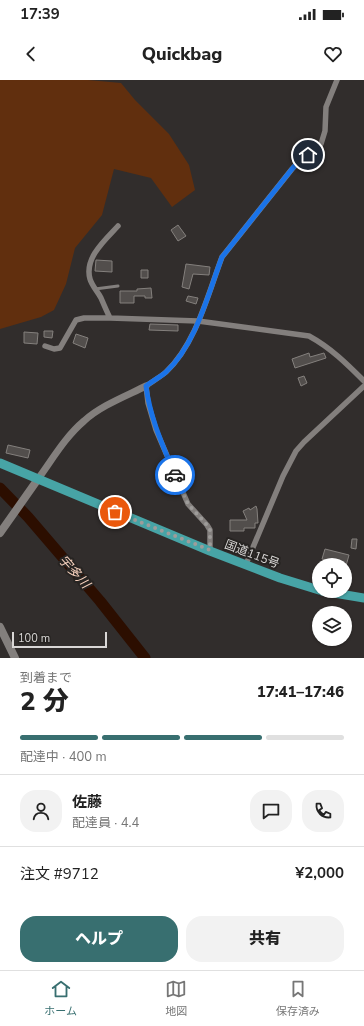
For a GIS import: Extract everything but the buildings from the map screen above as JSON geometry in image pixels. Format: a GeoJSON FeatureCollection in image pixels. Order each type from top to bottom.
{"type":"FeatureCollection","features":[{"type":"Feature","properties":{"kind":"highway","name":"国道115号"},"geometry":{"type":"LineString","coordinates":[[0,463],[36,481],[280,578],[312,588]]}},
{"type":"Feature","properties":{"kind":"highway","name":"国道115号"},"geometry":{"type":"LineString","coordinates":[[352,596],[364,598]]}},
{"type":"Feature","properties":{"kind":"main road"},"geometry":{"type":"LineString","coordinates":[[0,533],[36,481]]}},
{"type":"Feature","properties":{"kind":"main road"},"geometry":{"type":"LineString","coordinates":[[0,626],[15,658]]}},
{"type":"Feature","properties":{"kind":"street"},"geometry":{"type":"LineString","coordinates":[[36,481],[72,432],[84,420],[99,410],[146,386],[166,372],[178,358],[187,344],[198,321],[222,257],[292,169],[300,160],[321,144],[325,131],[326,107],[337,80]]}},
{"type":"Feature","properties":{"kind":"street"},"geometry":{"type":"LineString","coordinates":[[110,318],[90,281],[88,273],[90,264],[101,244],[118,226]]}},
{"type":"Feature","properties":{"kind":"street"},"geometry":{"type":"LineString","coordinates":[[44,346],[54,349],[60,348],[76,320],[84,318],[198,321],[309,336],[337,354],[364,381]]}},
{"type":"Feature","properties":{"kind":"street"},"geometry":{"type":"LineString","coordinates":[[146,386],[148,403],[156,430],[180,487],[188,504],[210,530],[210,550]]}},
{"type":"Feature","properties":{"kind":"street"},"geometry":{"type":"LineString","coordinates":[[246,564],[283,476],[296,451],[364,386]]}},
{"type":"Feature","properties":{"kind":"lane"},"geometry":{"type":"LineString","coordinates":[[95,289],[118,286]]}},
{"type":"Feature","properties":{"kind":"shaded area"},"geometry":{"type":"Polygon","coordinates":[[[0,80],[88,80],[121,83],[135,100],[169,134],[189,165],[195,190],[172,207],[151,178],[114,169],[102,215],[75,248],[66,284],[54,310],[41,317],[0,329],[0,80]]]}},
{"type":"Feature","properties":{"kind":"waterway","name":"宇多川"},"geometry":{"type":"LineString","coordinates":[[0,488],[28,517],[100,601],[145,658]]}},
{"type":"Feature","properties":{"kind":"way so far"},"geometry":{"type":"LineString","coordinates":[[115,512],[210,550],[210,530],[188,504],[175,475]]}},
{"type":"Feature","properties":{"kind":"route"},"geometry":{"type":"LineString","coordinates":[[175,475],[156,430],[148,403],[146,386],[166,372],[187,344],[198,321],[222,257],[292,169],[300,160],[308,155]]}}]}
